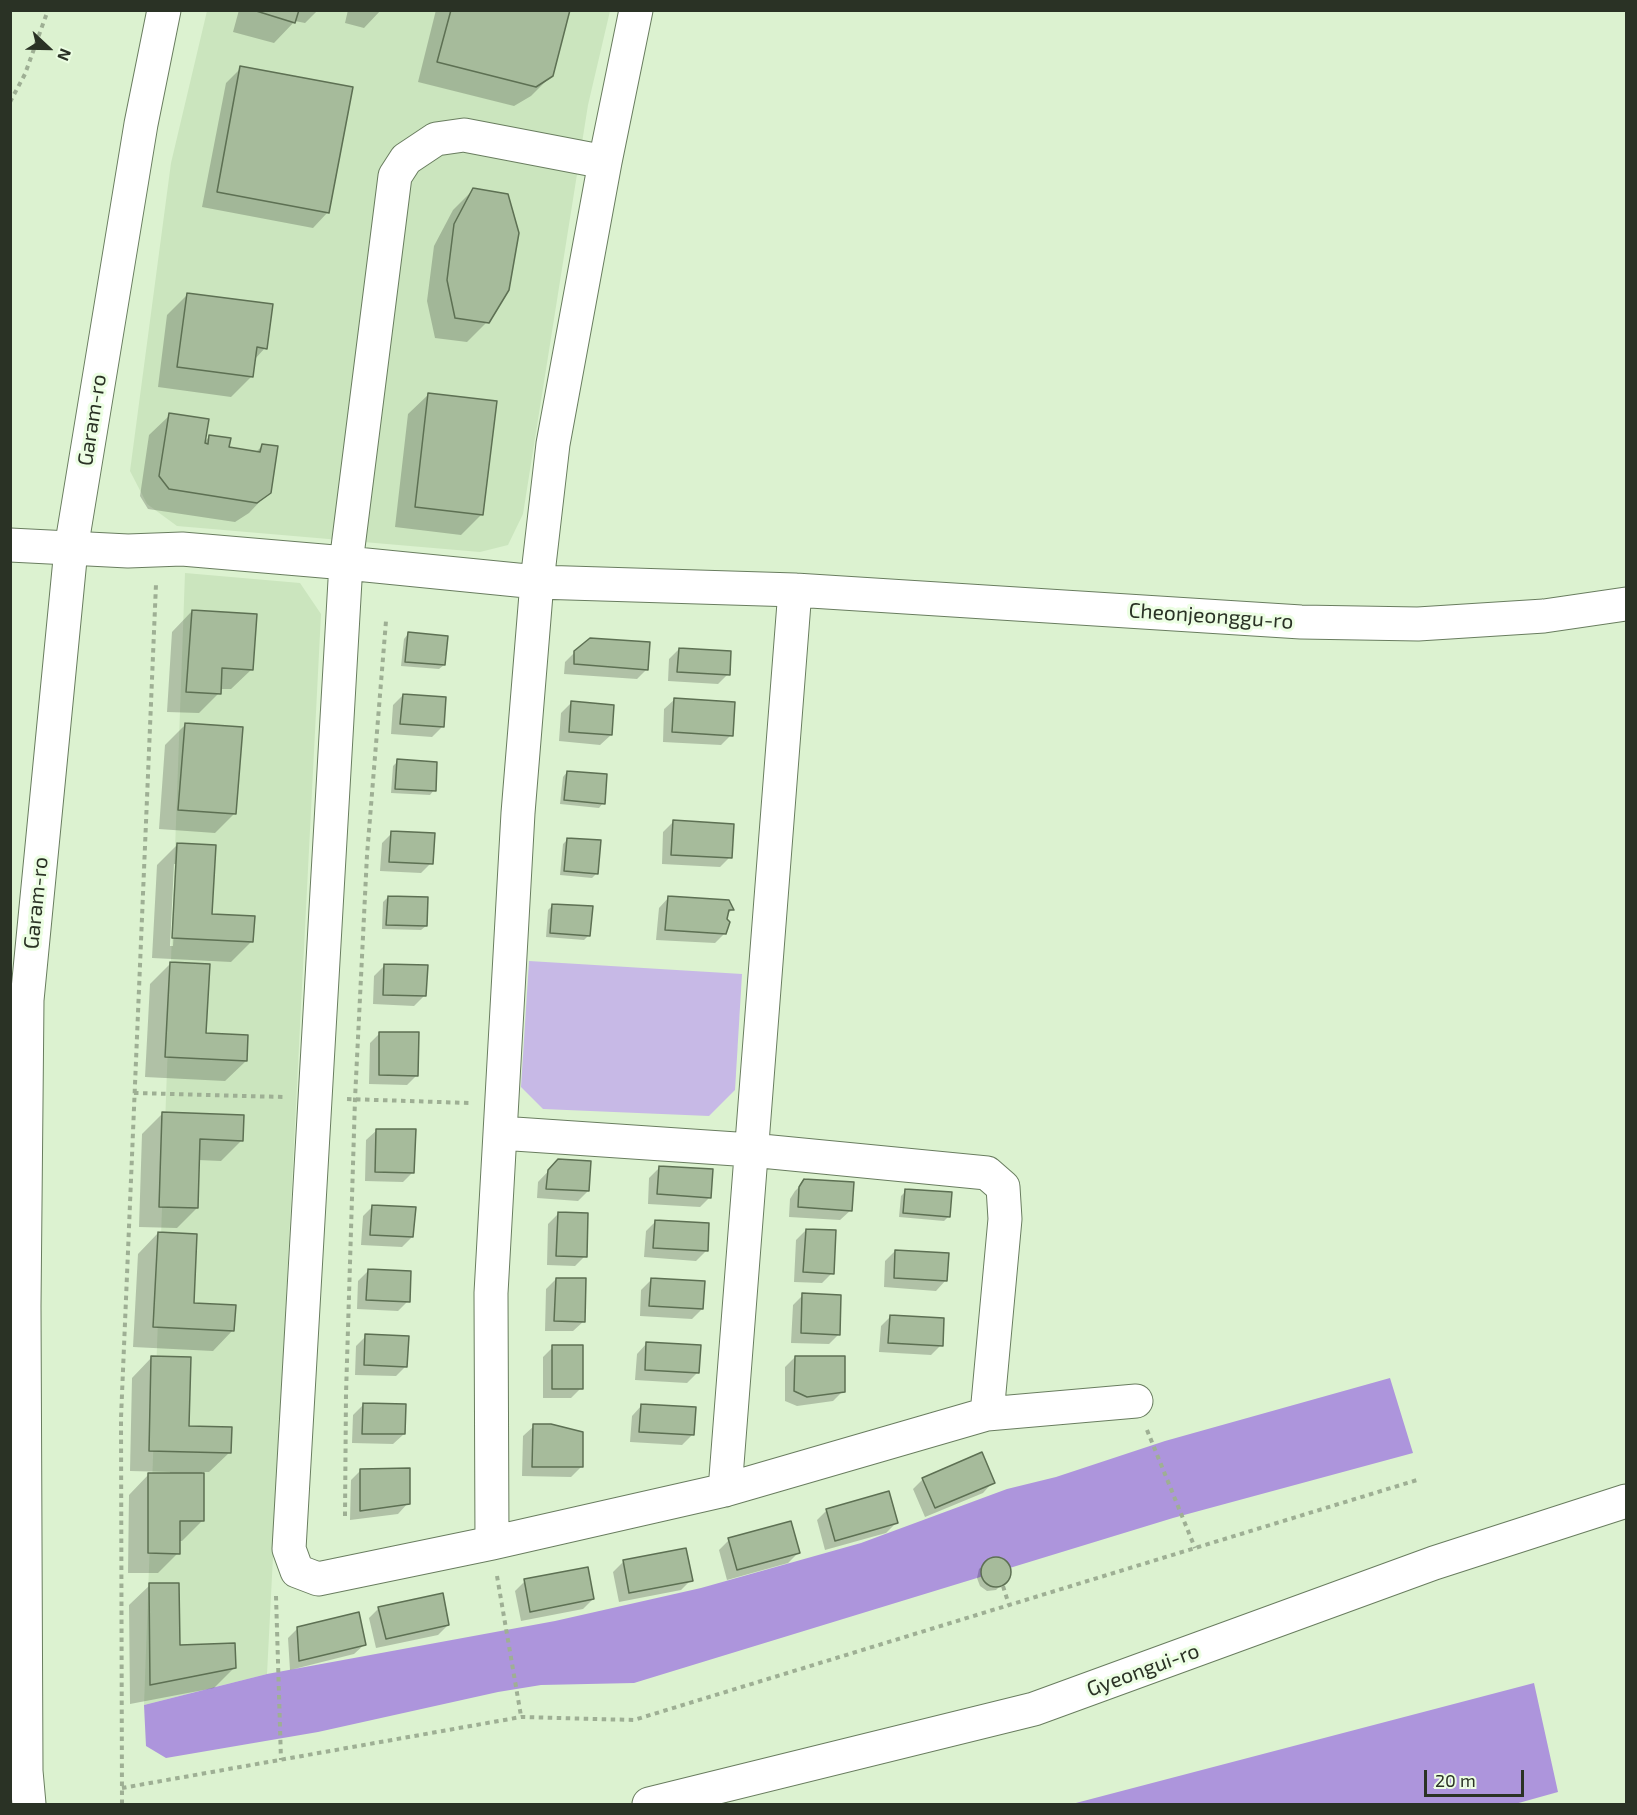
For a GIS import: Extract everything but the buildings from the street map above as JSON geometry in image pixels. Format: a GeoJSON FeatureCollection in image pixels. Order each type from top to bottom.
{"type":"FeatureCollection","features":[{"type":"Feature","properties":{"kind":"street","name":"Garam-ro"},"geometry":{"type":"LineString","coordinates":[[29,1804],[26,1760],[24,1306],[27,1000],[71,549],[141,124],[164,10]]}},
{"type":"Feature","properties":{"kind":"street"},"geometry":{"type":"LineString","coordinates":[[492,1543],[491,1293],[518,813],[537,582],[553,444],[605,162],[636,10]]}},
{"type":"Feature","properties":{"kind":"street"},"geometry":{"type":"LineString","coordinates":[[605,162],[464,135],[435,138],[406,159],[395,176],[346,563],[288,1550],[297,1571],[318,1579],[492,1543],[726,1490],[987,1414],[1136,1401]]}},
{"type":"Feature","properties":{"kind":"street","name":"Cheonjeonggu-ro"},"geometry":{"type":"LineString","coordinates":[[10,545],[128,551],[182,549],[537,582],[795,590],[1289,621],[1418,624],[1544,616],[1626,604]]}},
{"type":"Feature","properties":{"kind":"street"},"geometry":{"type":"LineString","coordinates":[[726,1490],[795,590]]}},
{"type":"Feature","properties":{"kind":"street"},"geometry":{"type":"LineString","coordinates":[[501,1118],[752,1150],[987,1173],[1003,1187],[1005,1219],[987,1414]]}},
{"type":"Feature","properties":{"kind":"street","name":"Gyeongui-ro"},"geometry":{"type":"LineString","coordinates":[[649,1804],[1034,1709],[1434,1563],[1626,1501]]}},
{"type":"Feature","properties":{"kind":"path"},"geometry":{"type":"LineString","coordinates":[[10,102],[25,74],[48,10]]}},
{"type":"Feature","properties":{"kind":"path"},"geometry":{"type":"LineString","coordinates":[[122,1804],[121,1418],[156,583]]}},
{"type":"Feature","properties":{"kind":"path"},"geometry":{"type":"LineString","coordinates":[[345,1516],[346,1394],[367,855],[386,621]]}},
{"type":"Feature","properties":{"kind":"path"},"geometry":{"type":"LineString","coordinates":[[134,1093],[356,1099],[501,1118]]}},
{"type":"Feature","properties":{"kind":"path"},"geometry":{"type":"LineString","coordinates":[[1136,1401],[1195,1548]]}},
{"type":"Feature","properties":{"kind":"path"},"geometry":{"type":"LineString","coordinates":[[122,1788],[521,1717],[634,1720],[1417,1480]]}},
{"type":"Feature","properties":{"kind":"path"},"geometry":{"type":"LineString","coordinates":[[492,1543],[521,1717]]}},
{"type":"Feature","properties":{"kind":"path"},"geometry":{"type":"LineString","coordinates":[[281,1760],[274,1600],[288,1550]]}},
{"type":"Feature","properties":{"kind":"path"},"geometry":{"type":"LineString","coordinates":[[1003,1586],[1009,1605]]}},
{"type":"Feature","properties":{"kind":"shaded area"},"geometry":{"type":"Polygon","coordinates":[[[207,11],[610,11],[588,105],[523,514],[508,545],[480,552],[177,526],[147,504],[130,471],[171,163],[207,11]]]}},
{"type":"Feature","properties":{"kind":"shaded area"},"geometry":{"type":"Polygon","coordinates":[[[185,573],[300,583],[321,614],[267,1674],[144,1705],[185,573]]]}},
{"type":"Feature","properties":{"kind":"shaded area"},"geometry":{"type":"Polygon","coordinates":[[[529,961],[742,974],[735,1090],[709,1116],[543,1109],[521,1087],[529,961]]]}},
{"type":"Feature","properties":{"kind":"shaded area"},"geometry":{"type":"Polygon","coordinates":[[[1390,1378],[1413,1453],[1173,1518],[634,1683],[541,1685],[498,1692],[318,1732],[166,1758],[146,1746],[144,1705],[267,1674],[555,1621],[701,1588],[861,1543],[1007,1489],[1056,1477],[1165,1441],[1390,1378]]]}},
{"type":"Feature","properties":{"kind":"shaded area"},"geometry":{"type":"Polygon","coordinates":[[[1534,1683],[1558,1792],[1515,1804],[1072,1804],[1534,1683]]]}}]}
